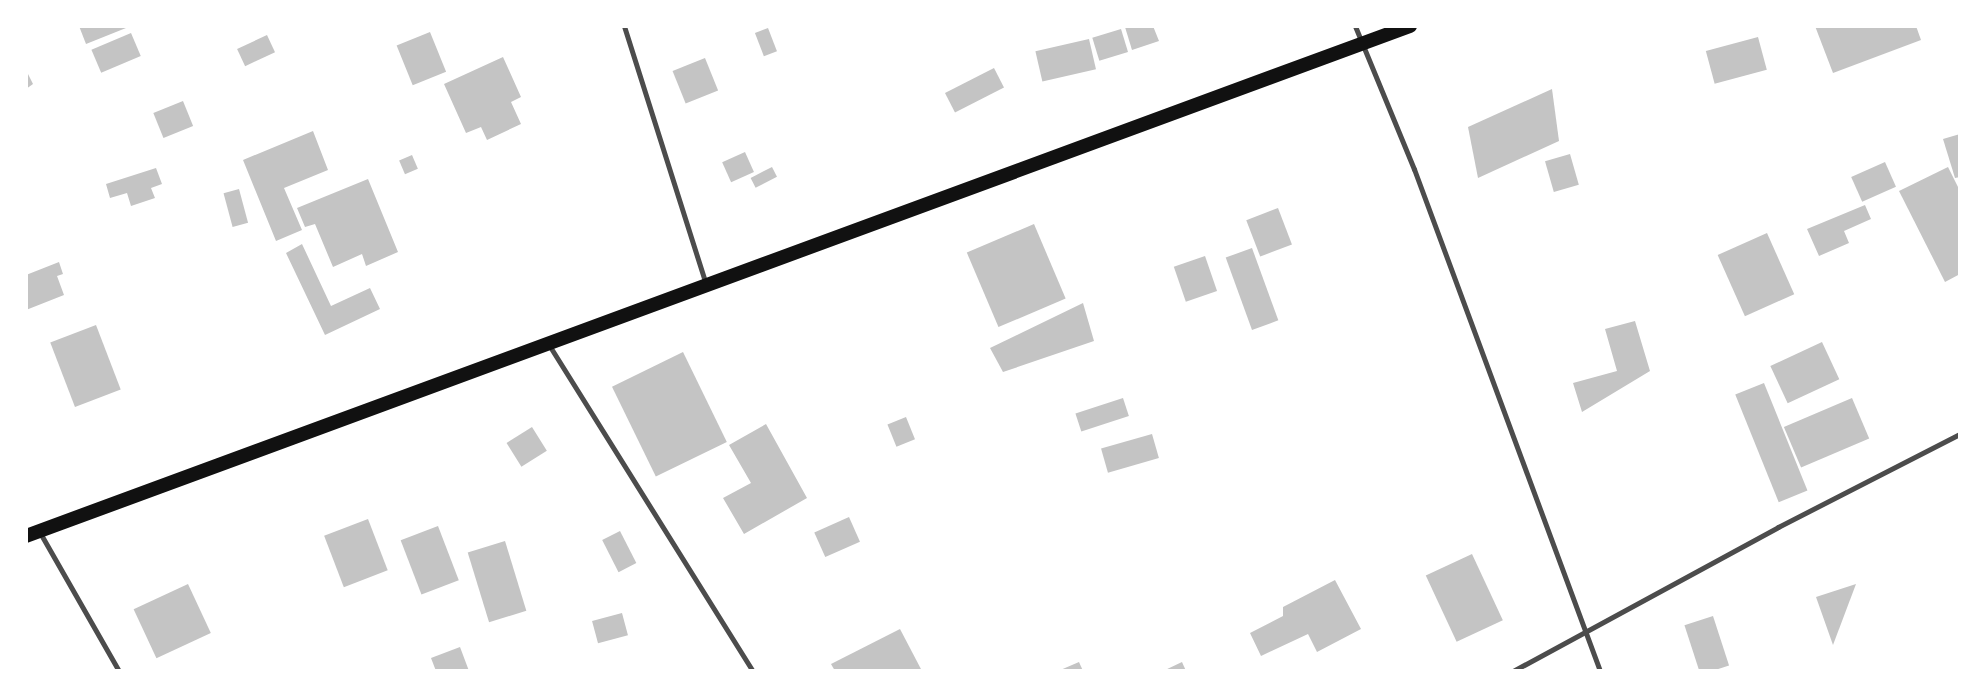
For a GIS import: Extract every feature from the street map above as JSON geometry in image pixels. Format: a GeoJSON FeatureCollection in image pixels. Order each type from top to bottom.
{"type":"FeatureCollection","features":[{"type":"Feature","properties":{"kind":"highway"},"geometry":{"type":"LineString","coordinates":[[32,533],[1410,26]]}},
{"type":"Feature","properties":{"kind":"street"},"geometry":{"type":"LineString","coordinates":[[624,26],[707,285]]}},
{"type":"Feature","properties":{"kind":"street"},"geometry":{"type":"LineString","coordinates":[[1355,26],[1414,169],[1600,671]]}},
{"type":"Feature","properties":{"kind":"street"},"geometry":{"type":"LineString","coordinates":[[547,342],[753,671]]}},
{"type":"Feature","properties":{"kind":"street"},"geometry":{"type":"LineString","coordinates":[[1513,671],[1584,630],[1960,434]]}},
{"type":"Feature","properties":{"kind":"street"},"geometry":{"type":"LineString","coordinates":[[32,533],[120,671]]}},
{"type":"Feature","properties":{"kind":"building"},"geometry":{"type":"Polygon","coordinates":[[[79,26],[131,26],[86,44],[79,26]]]}},
{"type":"Feature","properties":{"kind":"building"},"geometry":{"type":"Polygon","coordinates":[[[1153,26],[1159,41],[1132,50],[1125,27],[1153,26]]]}},
{"type":"Feature","properties":{"kind":"building"},"geometry":{"type":"Polygon","coordinates":[[[1815,26],[1916,26],[1921,40],[1833,73],[1815,26]]]}},
{"type":"Feature","properties":{"kind":"building"},"geometry":{"type":"Polygon","coordinates":[[[768,28],[777,51],[764,56],[755,33],[768,28]]]}},
{"type":"Feature","properties":{"kind":"building"},"geometry":{"type":"Polygon","coordinates":[[[1121,29],[1128,52],[1099,61],[1092,38],[1121,29]]]}},
{"type":"Feature","properties":{"kind":"building"},"geometry":{"type":"Polygon","coordinates":[[[430,32],[446,72],[413,85],[397,45],[430,32]]]}},
{"type":"Feature","properties":{"kind":"building"},"geometry":{"type":"Polygon","coordinates":[[[131,33],[141,56],[101,73],[91,50],[131,33]]]}},
{"type":"Feature","properties":{"kind":"building"},"geometry":{"type":"Polygon","coordinates":[[[267,35],[275,52],[245,66],[237,49],[267,35]]]}},
{"type":"Feature","properties":{"kind":"building"},"geometry":{"type":"Polygon","coordinates":[[[1758,37],[1767,70],[1715,84],[1706,51],[1758,37]]]}},
{"type":"Feature","properties":{"kind":"building"},"geometry":{"type":"Polygon","coordinates":[[[1089,39],[1096,69],[1042,82],[1035,51],[1089,39]]]}},
{"type":"Feature","properties":{"kind":"building"},"geometry":{"type":"Polygon","coordinates":[[[503,57],[521,97],[511,102],[521,124],[487,140],[481,127],[466,133],[444,84],[503,57]]]}},
{"type":"Feature","properties":{"kind":"building"},"geometry":{"type":"Polygon","coordinates":[[[705,58],[718,90],[686,104],[673,71],[705,58]]]}},
{"type":"Feature","properties":{"kind":"building"},"geometry":{"type":"Polygon","coordinates":[[[994,68],[1004,88],[955,113],[945,93],[994,68]]]}},
{"type":"Feature","properties":{"kind":"building"},"geometry":{"type":"Polygon","coordinates":[[[26,70],[33,84],[26,89],[26,70]]]}},
{"type":"Feature","properties":{"kind":"building"},"geometry":{"type":"Polygon","coordinates":[[[1552,89],[1559,141],[1478,178],[1468,127],[1552,89]]]}},
{"type":"Feature","properties":{"kind":"building"},"geometry":{"type":"Polygon","coordinates":[[[183,101],[193,126],[163,138],[153,113],[183,101]]]}},
{"type":"Feature","properties":{"kind":"building"},"geometry":{"type":"Polygon","coordinates":[[[313,131],[328,170],[284,188],[302,230],[276,241],[243,160],[313,131]]]}},
{"type":"Feature","properties":{"kind":"building"},"geometry":{"type":"Polygon","coordinates":[[[1960,134],[1960,177],[1955,178],[1943,139],[1960,134]]]}},
{"type":"Feature","properties":{"kind":"building"},"geometry":{"type":"Polygon","coordinates":[[[745,152],[754,172],[731,182],[722,162],[745,152]]]}},
{"type":"Feature","properties":{"kind":"building"},"geometry":{"type":"Polygon","coordinates":[[[1570,154],[1579,185],[1554,192],[1545,161],[1570,154]]]}},
{"type":"Feature","properties":{"kind":"building"},"geometry":{"type":"Polygon","coordinates":[[[412,155],[418,169],[405,174],[399,160],[412,155]]]}},
{"type":"Feature","properties":{"kind":"building"},"geometry":{"type":"Polygon","coordinates":[[[1885,162],[1896,187],[1862,202],[1851,177],[1885,162]]]}},
{"type":"Feature","properties":{"kind":"building"},"geometry":{"type":"Polygon","coordinates":[[[772,167],[777,177],[756,188],[751,178],[772,167]]]}},
{"type":"Feature","properties":{"kind":"building"},"geometry":{"type":"Polygon","coordinates":[[[1948,167],[1960,191],[1960,274],[1945,282],[1899,191],[1948,167]]]}},
{"type":"Feature","properties":{"kind":"building"},"geometry":{"type":"Polygon","coordinates":[[[156,168],[162,184],[151,188],[155,198],[131,206],[127,193],[110,198],[106,184],[156,168]]]}},
{"type":"Feature","properties":{"kind":"building"},"geometry":{"type":"Polygon","coordinates":[[[368,179],[398,252],[366,266],[362,254],[333,267],[315,224],[305,227],[297,208],[368,179]]]}},
{"type":"Feature","properties":{"kind":"building"},"geometry":{"type":"Polygon","coordinates":[[[239,189],[248,223],[233,227],[224,193],[239,189]]]}},
{"type":"Feature","properties":{"kind":"building"},"geometry":{"type":"Polygon","coordinates":[[[1865,205],[1871,219],[1844,231],[1849,243],[1819,256],[1807,229],[1865,205]]]}},
{"type":"Feature","properties":{"kind":"building"},"geometry":{"type":"Polygon","coordinates":[[[1278,208],[1292,244],[1260,257],[1246,220],[1278,208]]]}},
{"type":"Feature","properties":{"kind":"building"},"geometry":{"type":"Polygon","coordinates":[[[1034,224],[1066,299],[998,327],[967,253],[1034,224]]]}},
{"type":"Feature","properties":{"kind":"building"},"geometry":{"type":"Polygon","coordinates":[[[1767,233],[1794,294],[1745,316],[1718,255],[1767,233]]]}},
{"type":"Feature","properties":{"kind":"building"},"geometry":{"type":"Polygon","coordinates":[[[302,244],[331,306],[370,288],[380,309],[325,335],[286,253],[302,244]]]}},
{"type":"Feature","properties":{"kind":"building"},"geometry":{"type":"Polygon","coordinates":[[[1252,248],[1278,320],[1252,330],[1226,258],[1252,248]]]}},
{"type":"Feature","properties":{"kind":"building"},"geometry":{"type":"Polygon","coordinates":[[[1205,256],[1217,291],[1186,302],[1174,267],[1205,256]]]}},
{"type":"Feature","properties":{"kind":"building"},"geometry":{"type":"Polygon","coordinates":[[[59,262],[63,274],[57,276],[64,295],[26,310],[26,275],[59,262]]]}},
{"type":"Feature","properties":{"kind":"building"},"geometry":{"type":"Polygon","coordinates":[[[1083,303],[1094,341],[1003,372],[990,348],[1083,303]]]}},
{"type":"Feature","properties":{"kind":"building"},"geometry":{"type":"Polygon","coordinates":[[[1635,321],[1650,371],[1582,412],[1573,383],[1617,371],[1605,329],[1635,321]]]}},
{"type":"Feature","properties":{"kind":"building"},"geometry":{"type":"Polygon","coordinates":[[[96,325],[121,389],[75,407],[50,343],[96,325]]]}},
{"type":"Feature","properties":{"kind":"building"},"geometry":{"type":"Polygon","coordinates":[[[1822,342],[1839,379],[1788,403],[1770,366],[1822,342]]]}},
{"type":"Feature","properties":{"kind":"building"},"geometry":{"type":"Polygon","coordinates":[[[683,352],[727,442],[656,477],[612,387],[683,352]]]}},
{"type":"Feature","properties":{"kind":"building"},"geometry":{"type":"Polygon","coordinates":[[[1764,383],[1807,491],[1779,502],[1735,395],[1764,383]]]}},
{"type":"Feature","properties":{"kind":"building"},"geometry":{"type":"Polygon","coordinates":[[[1123,398],[1129,416],[1081,432],[1075,413],[1123,398]]]}},
{"type":"Feature","properties":{"kind":"building"},"geometry":{"type":"Polygon","coordinates":[[[1852,398],[1869,439],[1801,467],[1784,427],[1852,398]]]}},
{"type":"Feature","properties":{"kind":"building"},"geometry":{"type":"Polygon","coordinates":[[[906,417],[915,439],[896,447],[887,424],[906,417]]]}},
{"type":"Feature","properties":{"kind":"building"},"geometry":{"type":"Polygon","coordinates":[[[766,424],[807,498],[744,534],[723,498],[751,483],[729,445],[766,424]]]}},
{"type":"Feature","properties":{"kind":"building"},"geometry":{"type":"Polygon","coordinates":[[[532,427],[547,451],[521,467],[507,443],[532,427]]]}},
{"type":"Feature","properties":{"kind":"building"},"geometry":{"type":"Polygon","coordinates":[[[1152,434],[1159,458],[1108,473],[1101,449],[1152,434]]]}},
{"type":"Feature","properties":{"kind":"building"},"geometry":{"type":"Polygon","coordinates":[[[849,517],[860,542],[825,557],[814,532],[849,517]]]}},
{"type":"Feature","properties":{"kind":"building"},"geometry":{"type":"Polygon","coordinates":[[[368,519],[388,570],[344,587],[324,536],[368,519]]]}},
{"type":"Feature","properties":{"kind":"building"},"geometry":{"type":"Polygon","coordinates":[[[438,526],[459,580],[421,594],[401,540],[438,526]]]}},
{"type":"Feature","properties":{"kind":"building"},"geometry":{"type":"Polygon","coordinates":[[[620,531],[636,563],[619,572],[602,540],[620,531]]]}},
{"type":"Feature","properties":{"kind":"building"},"geometry":{"type":"Polygon","coordinates":[[[505,541],[526,611],[489,622],[468,552],[505,541]]]}},
{"type":"Feature","properties":{"kind":"building"},"geometry":{"type":"Polygon","coordinates":[[[1472,554],[1503,620],[1457,642],[1426,576],[1472,554]]]}},
{"type":"Feature","properties":{"kind":"building"},"geometry":{"type":"Polygon","coordinates":[[[1335,580],[1361,629],[1317,652],[1308,634],[1261,656],[1250,633],[1283,616],[1283,607],[1335,580]]]}},
{"type":"Feature","properties":{"kind":"building"},"geometry":{"type":"Polygon","coordinates":[[[188,584],[211,633],[156,658],[134,609],[188,584]]]}},
{"type":"Feature","properties":{"kind":"building"},"geometry":{"type":"Polygon","coordinates":[[[1856,584],[1833,645],[1816,597],[1856,584]]]}},
{"type":"Feature","properties":{"kind":"building"},"geometry":{"type":"Polygon","coordinates":[[[622,613],[628,635],[598,643],[592,621],[622,613]]]}},
{"type":"Feature","properties":{"kind":"building"},"geometry":{"type":"Polygon","coordinates":[[[1713,616],[1729,665],[1712,671],[1699,671],[1684,625],[1713,616]]]}},
{"type":"Feature","properties":{"kind":"building"},"geometry":{"type":"Polygon","coordinates":[[[900,629],[922,671],[835,671],[831,664],[900,629]]]}},
{"type":"Feature","properties":{"kind":"building"},"geometry":{"type":"Polygon","coordinates":[[[460,647],[469,671],[436,671],[431,658],[460,647]]]}},
{"type":"Feature","properties":{"kind":"building"},"geometry":{"type":"Polygon","coordinates":[[[1079,662],[1083,671],[1058,671],[1079,662]]]}},
{"type":"Feature","properties":{"kind":"building"},"geometry":{"type":"Polygon","coordinates":[[[1182,662],[1186,671],[1163,671],[1182,662]]]}}]}
